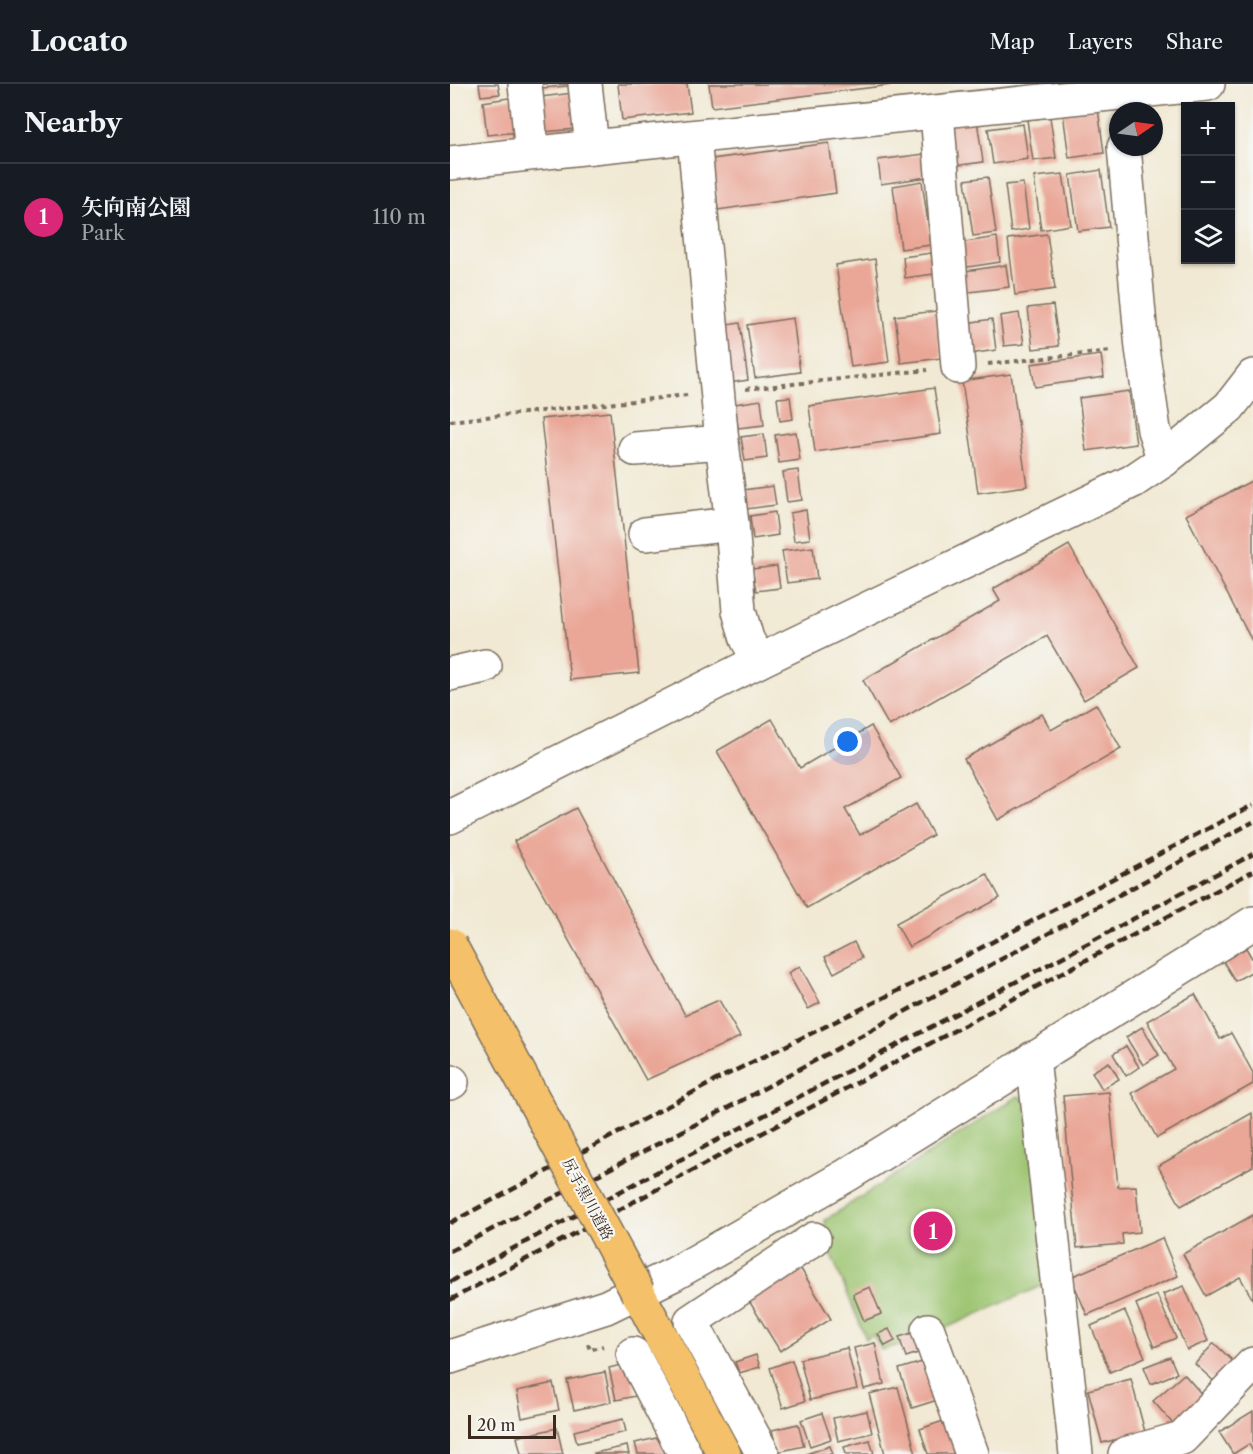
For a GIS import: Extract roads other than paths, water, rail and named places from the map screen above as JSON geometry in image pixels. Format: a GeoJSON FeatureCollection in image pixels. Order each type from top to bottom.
{"type":"FeatureCollection","features":[{"type":"Feature","properties":{"kind":"main road","name":"尻手黒川道路"},"geometry":{"type":"LineString","coordinates":[[450,945],[724,1454]]}},
{"type":"Feature","properties":{"kind":"street"},"geometry":{"type":"LineString","coordinates":[[525,84],[532,153]]}},
{"type":"Feature","properties":{"kind":"street"},"geometry":{"type":"LineString","coordinates":[[585,84],[592,147]]}},
{"type":"Feature","properties":{"kind":"street"},"geometry":{"type":"LineString","coordinates":[[450,163],[937,113],[1078,96],[1119,96],[1208,84]]}},
{"type":"Feature","properties":{"kind":"street"},"geometry":{"type":"LineString","coordinates":[[937,113],[958,367]]}},
{"type":"Feature","properties":{"kind":"street"},"geometry":{"type":"LineString","coordinates":[[694,137],[740,611],[747,639],[759,661]]}},
{"type":"Feature","properties":{"kind":"street"},"geometry":{"type":"LineString","coordinates":[[1125,156],[1142,348],[1154,430],[1164,460]]}},
{"type":"Feature","properties":{"kind":"street"},"geometry":{"type":"LineString","coordinates":[[450,817],[759,661],[1133,481],[1164,460],[1229,407],[1253,376]]}},
{"type":"Feature","properties":{"kind":"street"},"geometry":{"type":"LineString","coordinates":[[635,449],[722,442]]}},
{"type":"Feature","properties":{"kind":"street"},"geometry":{"type":"LineString","coordinates":[[645,534],[732,524]]}},
{"type":"Feature","properties":{"kind":"street"},"geometry":{"type":"LineString","coordinates":[[450,674],[485,666]]}},
{"type":"Feature","properties":{"kind":"street"},"geometry":{"type":"LineString","coordinates":[[450,1357],[606,1307],[638,1293],[847,1175],[1253,923]]}},
{"type":"Feature","properties":{"kind":"street"},"geometry":{"type":"LineString","coordinates":[[1033,1058],[1076,1454]]}},
{"type":"Feature","properties":{"kind":"street"},"geometry":{"type":"LineString","coordinates":[[763,1454],[691,1321],[814,1239]]}},
{"type":"Feature","properties":{"kind":"street"},"geometry":{"type":"LineString","coordinates":[[928,1330],[972,1454]]}},
{"type":"Feature","properties":{"kind":"street"},"geometry":{"type":"LineString","coordinates":[[633,1354],[685,1454]]}},
{"type":"Feature","properties":{"kind":"street"},"geometry":{"type":"LineString","coordinates":[[1125,1454],[1182,1438],[1253,1364]]}},
{"type":"Feature","properties":{"kind":"railway"},"geometry":{"type":"LineString","coordinates":[[450,1223],[724,1076],[914,983],[1253,805]]}},
{"type":"Feature","properties":{"kind":"railway"},"geometry":{"type":"LineString","coordinates":[[450,1251],[739,1102],[1253,822]]}},
{"type":"Feature","properties":{"kind":"railway"},"geometry":{"type":"LineString","coordinates":[[450,1282],[1253,854]]}},
{"type":"Feature","properties":{"kind":"railway"},"geometry":{"type":"LineString","coordinates":[[450,1300],[1253,871]]}},
{"type":"Feature","properties":{"kind":"place","name":"矢向南公園"},"geometry":{"type":"Point","coordinates":[933,1231]}}]}
